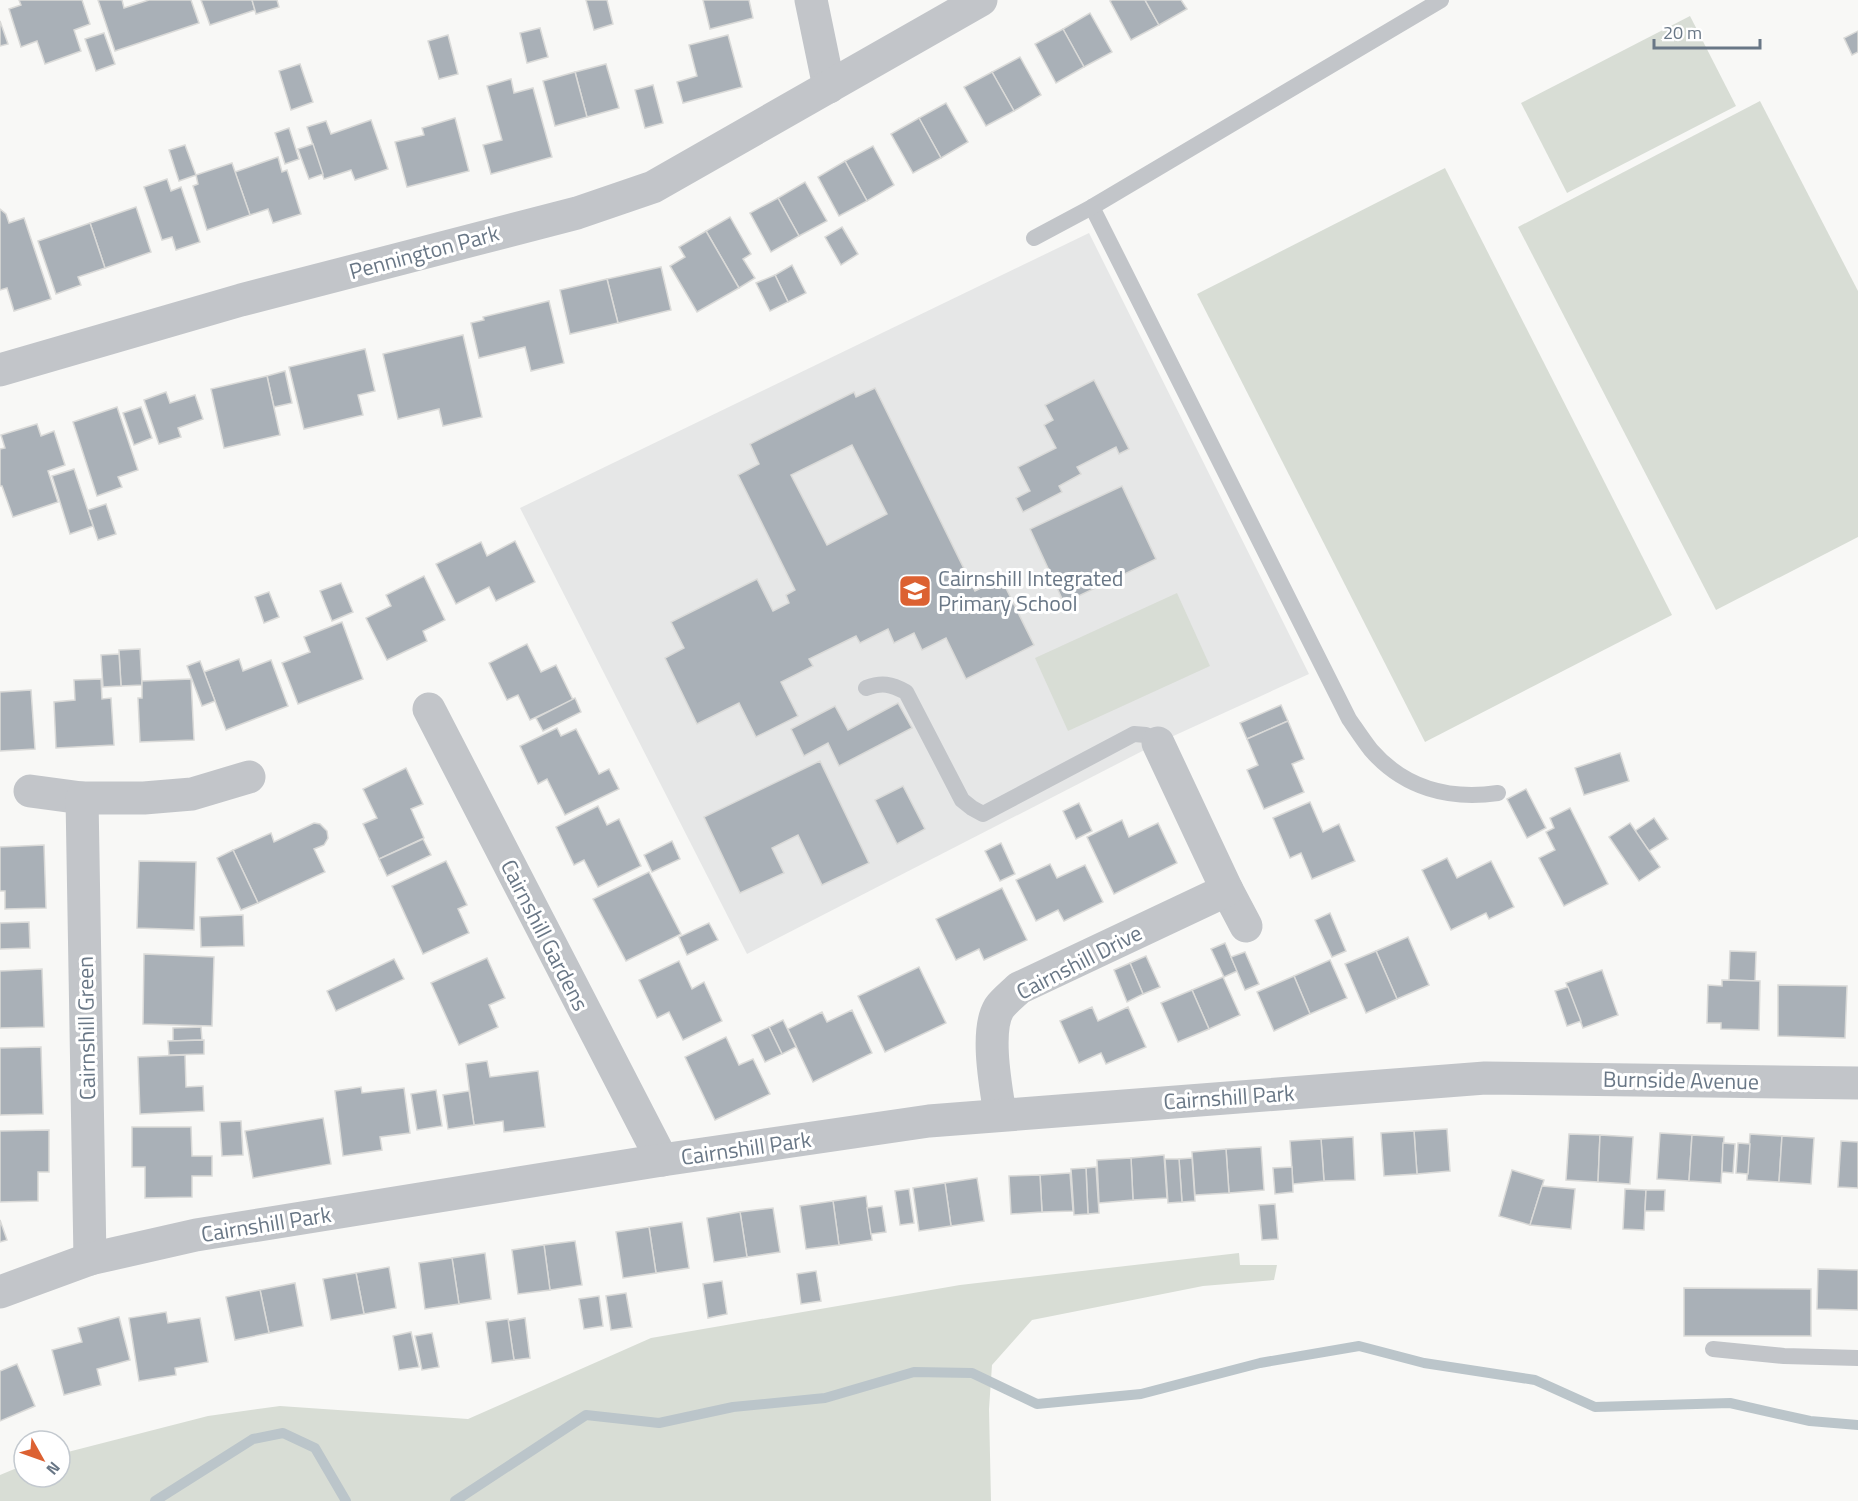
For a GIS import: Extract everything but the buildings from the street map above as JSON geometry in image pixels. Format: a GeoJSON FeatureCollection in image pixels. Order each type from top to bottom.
{"type":"FeatureCollection","features":[{"type":"Feature","properties":{"kind":"street"},"geometry":{"type":"LineString","coordinates":[[811,0],[829,87]]}},
{"type":"Feature","properties":{"kind":"street","name":"Pennington Park"},"geometry":{"type":"LineString","coordinates":[[0,370],[241,300],[577,213],[653,187],[981,0]]}},
{"type":"Feature","properties":{"kind":"street","name":"Cairnshill Gardens"},"geometry":{"type":"LineString","coordinates":[[429,709],[662,1160]]}},
{"type":"Feature","properties":{"kind":"street"},"geometry":{"type":"LineString","coordinates":[[1158,743],[1246,926]]}},
{"type":"Feature","properties":{"kind":"street"},"geometry":{"type":"LineString","coordinates":[[30,791],[82,798],[144,798],[192,794],[249,777]]}},
{"type":"Feature","properties":{"kind":"street","name":"Cairnshill Green"},"geometry":{"type":"LineString","coordinates":[[82,798],[90,1259]]}},
{"type":"Feature","properties":{"kind":"street","name":"Cairnshill Drive"},"geometry":{"type":"LineString","coordinates":[[1000,1114],[994,1075],[992,1033],[999,1009],[1019,988],[1227,890]]}},
{"type":"Feature","properties":{"kind":"street","name":"Cairnshill Park"},"geometry":{"type":"LineString","coordinates":[[0,1292],[90,1259],[196,1235],[662,1160],[928,1121],[1504,1078]]}},
{"type":"Feature","properties":{"kind":"street","name":"Burnside Avenue"},"geometry":{"type":"LineString","coordinates":[[1504,1078],[1858,1083]]}},
{"type":"Feature","properties":{"kind":"lane"},"geometry":{"type":"LineString","coordinates":[[1034,238],[1092,207],[1441,0]]}},
{"type":"Feature","properties":{"kind":"lane"},"geometry":{"type":"LineString","coordinates":[[1092,207],[1348,719],[1371,750],[1391,769],[1416,785],[1473,796],[1498,793]]}},
{"type":"Feature","properties":{"kind":"lane"},"geometry":{"type":"LineString","coordinates":[[866,688],[878,684],[890,684],[906,692],[962,800],[983,814],[1134,734],[1146,735],[1158,743]]}},
{"type":"Feature","properties":{"kind":"lane"},"geometry":{"type":"LineString","coordinates":[[1713,1349],[1784,1356],[1858,1358]]}},
{"type":"Feature","properties":{"kind":"shaded area"},"geometry":{"type":"Polygon","coordinates":[[[1690,16],[1736,106],[1567,193],[1521,103],[1690,16]]]}},
{"type":"Feature","properties":{"kind":"shaded area"},"geometry":{"type":"Polygon","coordinates":[[[1760,101],[1858,291],[1858,537],[1716,610],[1518,227],[1760,101]]]}},
{"type":"Feature","properties":{"kind":"shaded area"},"geometry":{"type":"Polygon","coordinates":[[[1445,168],[1672,615],[1425,742],[1197,294],[1445,168]]]}},
{"type":"Feature","properties":{"kind":"shaded area","name":"Cairnshill Integrated Primary School"},"geometry":{"type":"Polygon","coordinates":[[[1089,233],[1309,674],[1158,743],[747,954],[520,508],[1089,233]]]}},
{"type":"Feature","properties":{"kind":"shaded area"},"geometry":{"type":"Polygon","coordinates":[[[1177,593],[1210,666],[1068,731],[1035,658],[1177,593]]]}},
{"type":"Feature","properties":{"kind":"shaded area"},"geometry":{"type":"Polygon","coordinates":[[[1239,1253],[1240,1265],[1277,1265],[1274,1280],[1203,1286],[1032,1320],[992,1365],[989,1409],[991,1501],[0,1501],[0,1475],[12,1470],[12,1489],[72,1489],[72,1451],[208,1416],[280,1406],[468,1419],[651,1338],[960,1285],[1239,1253]]]}},
{"type":"Feature","properties":{"kind":"waterway"},"geometry":{"type":"LineString","coordinates":[[455,1501],[586,1415],[659,1423],[733,1407],[825,1398],[914,1372],[972,1373],[1037,1404],[1141,1394],[1260,1363],[1359,1346],[1424,1363],[1535,1380],[1595,1407],[1730,1403],[1810,1421],[1858,1425]]}},
{"type":"Feature","properties":{"kind":"waterway"},"geometry":{"type":"LineString","coordinates":[[155,1501],[253,1439],[283,1433],[315,1448],[346,1501]]}},
{"type":"Feature","properties":{"kind":"place","name":"Cairnshill Integrated Primary School"},"geometry":{"type":"Point","coordinates":[915,591]}}]}
